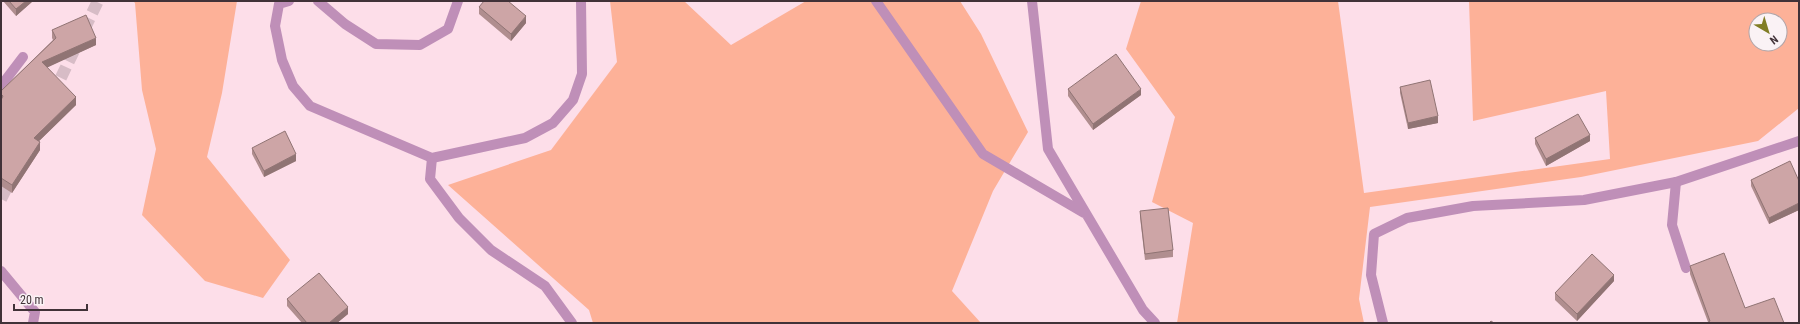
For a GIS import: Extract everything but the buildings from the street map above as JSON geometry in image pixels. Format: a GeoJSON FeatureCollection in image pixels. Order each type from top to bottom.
{"type":"FeatureCollection","features":[{"type":"Feature","properties":{"kind":"street"},"geometry":{"type":"LineString","coordinates":[[289,1],[279,4],[275,26],[282,60],[293,86],[310,106],[432,158],[525,138],[553,123],[573,100],[582,74],[581,1]]}},
{"type":"Feature","properties":{"kind":"street"},"geometry":{"type":"LineString","coordinates":[[318,1],[345,24],[376,44],[420,45],[448,29],[458,1]]}},
{"type":"Feature","properties":{"kind":"street"},"geometry":{"type":"LineString","coordinates":[[876,1],[983,154],[1085,214]]}},
{"type":"Feature","properties":{"kind":"street"},"geometry":{"type":"LineString","coordinates":[[1032,1],[1048,149],[1143,310],[1155,323]]}},
{"type":"Feature","properties":{"kind":"street"},"geometry":{"type":"LineString","coordinates":[[1,86],[23,57]]}},
{"type":"Feature","properties":{"kind":"street"},"geometry":{"type":"LineString","coordinates":[[1383,323],[1371,275],[1374,234],[1407,218],[1473,206],[1584,200],[1676,182],[1799,141]]}},
{"type":"Feature","properties":{"kind":"street"},"geometry":{"type":"LineString","coordinates":[[432,158],[430,179],[459,218],[491,250],[545,286],[572,323]]}},
{"type":"Feature","properties":{"kind":"street"},"geometry":{"type":"LineString","coordinates":[[1676,182],[1672,225],[1686,268]]}},
{"type":"Feature","properties":{"kind":"street"},"geometry":{"type":"LineString","coordinates":[[1,271],[35,312],[33,323]]}},
{"type":"Feature","properties":{"kind":"shaded area"},"geometry":{"type":"Polygon","coordinates":[[[133,1],[237,1],[222,93],[207,157],[290,260],[263,298],[205,281],[142,215],[156,149],[142,90],[135,3],[133,1]]]}},
{"type":"Feature","properties":{"kind":"shaded area"},"geometry":{"type":"Polygon","coordinates":[[[610,1],[684,1],[731,45],[806,1],[960,1],[981,34],[1028,132],[993,191],[952,291],[981,323],[593,323],[589,310],[448,185],[551,150],[617,62],[610,1]]]}},
{"type":"Feature","properties":{"kind":"shaded area"},"geometry":{"type":"Polygon","coordinates":[[[1141,1],[1338,1],[1364,193],[1610,159],[1606,91],[1473,121],[1469,1],[1799,1],[1799,108],[1758,141],[1581,177],[1370,207],[1359,299],[1364,323],[1177,323],[1193,223],[1152,202],[1175,117],[1126,49],[1141,1]]]}},
{"type":"Feature","properties":{"kind":"tunnel"},"geometry":{"type":"LineString","coordinates":[[53,94],[98,1]]}},
{"type":"Feature","properties":{"kind":"tunnel"},"geometry":{"type":"LineString","coordinates":[[1,199],[13,175]]}}]}
